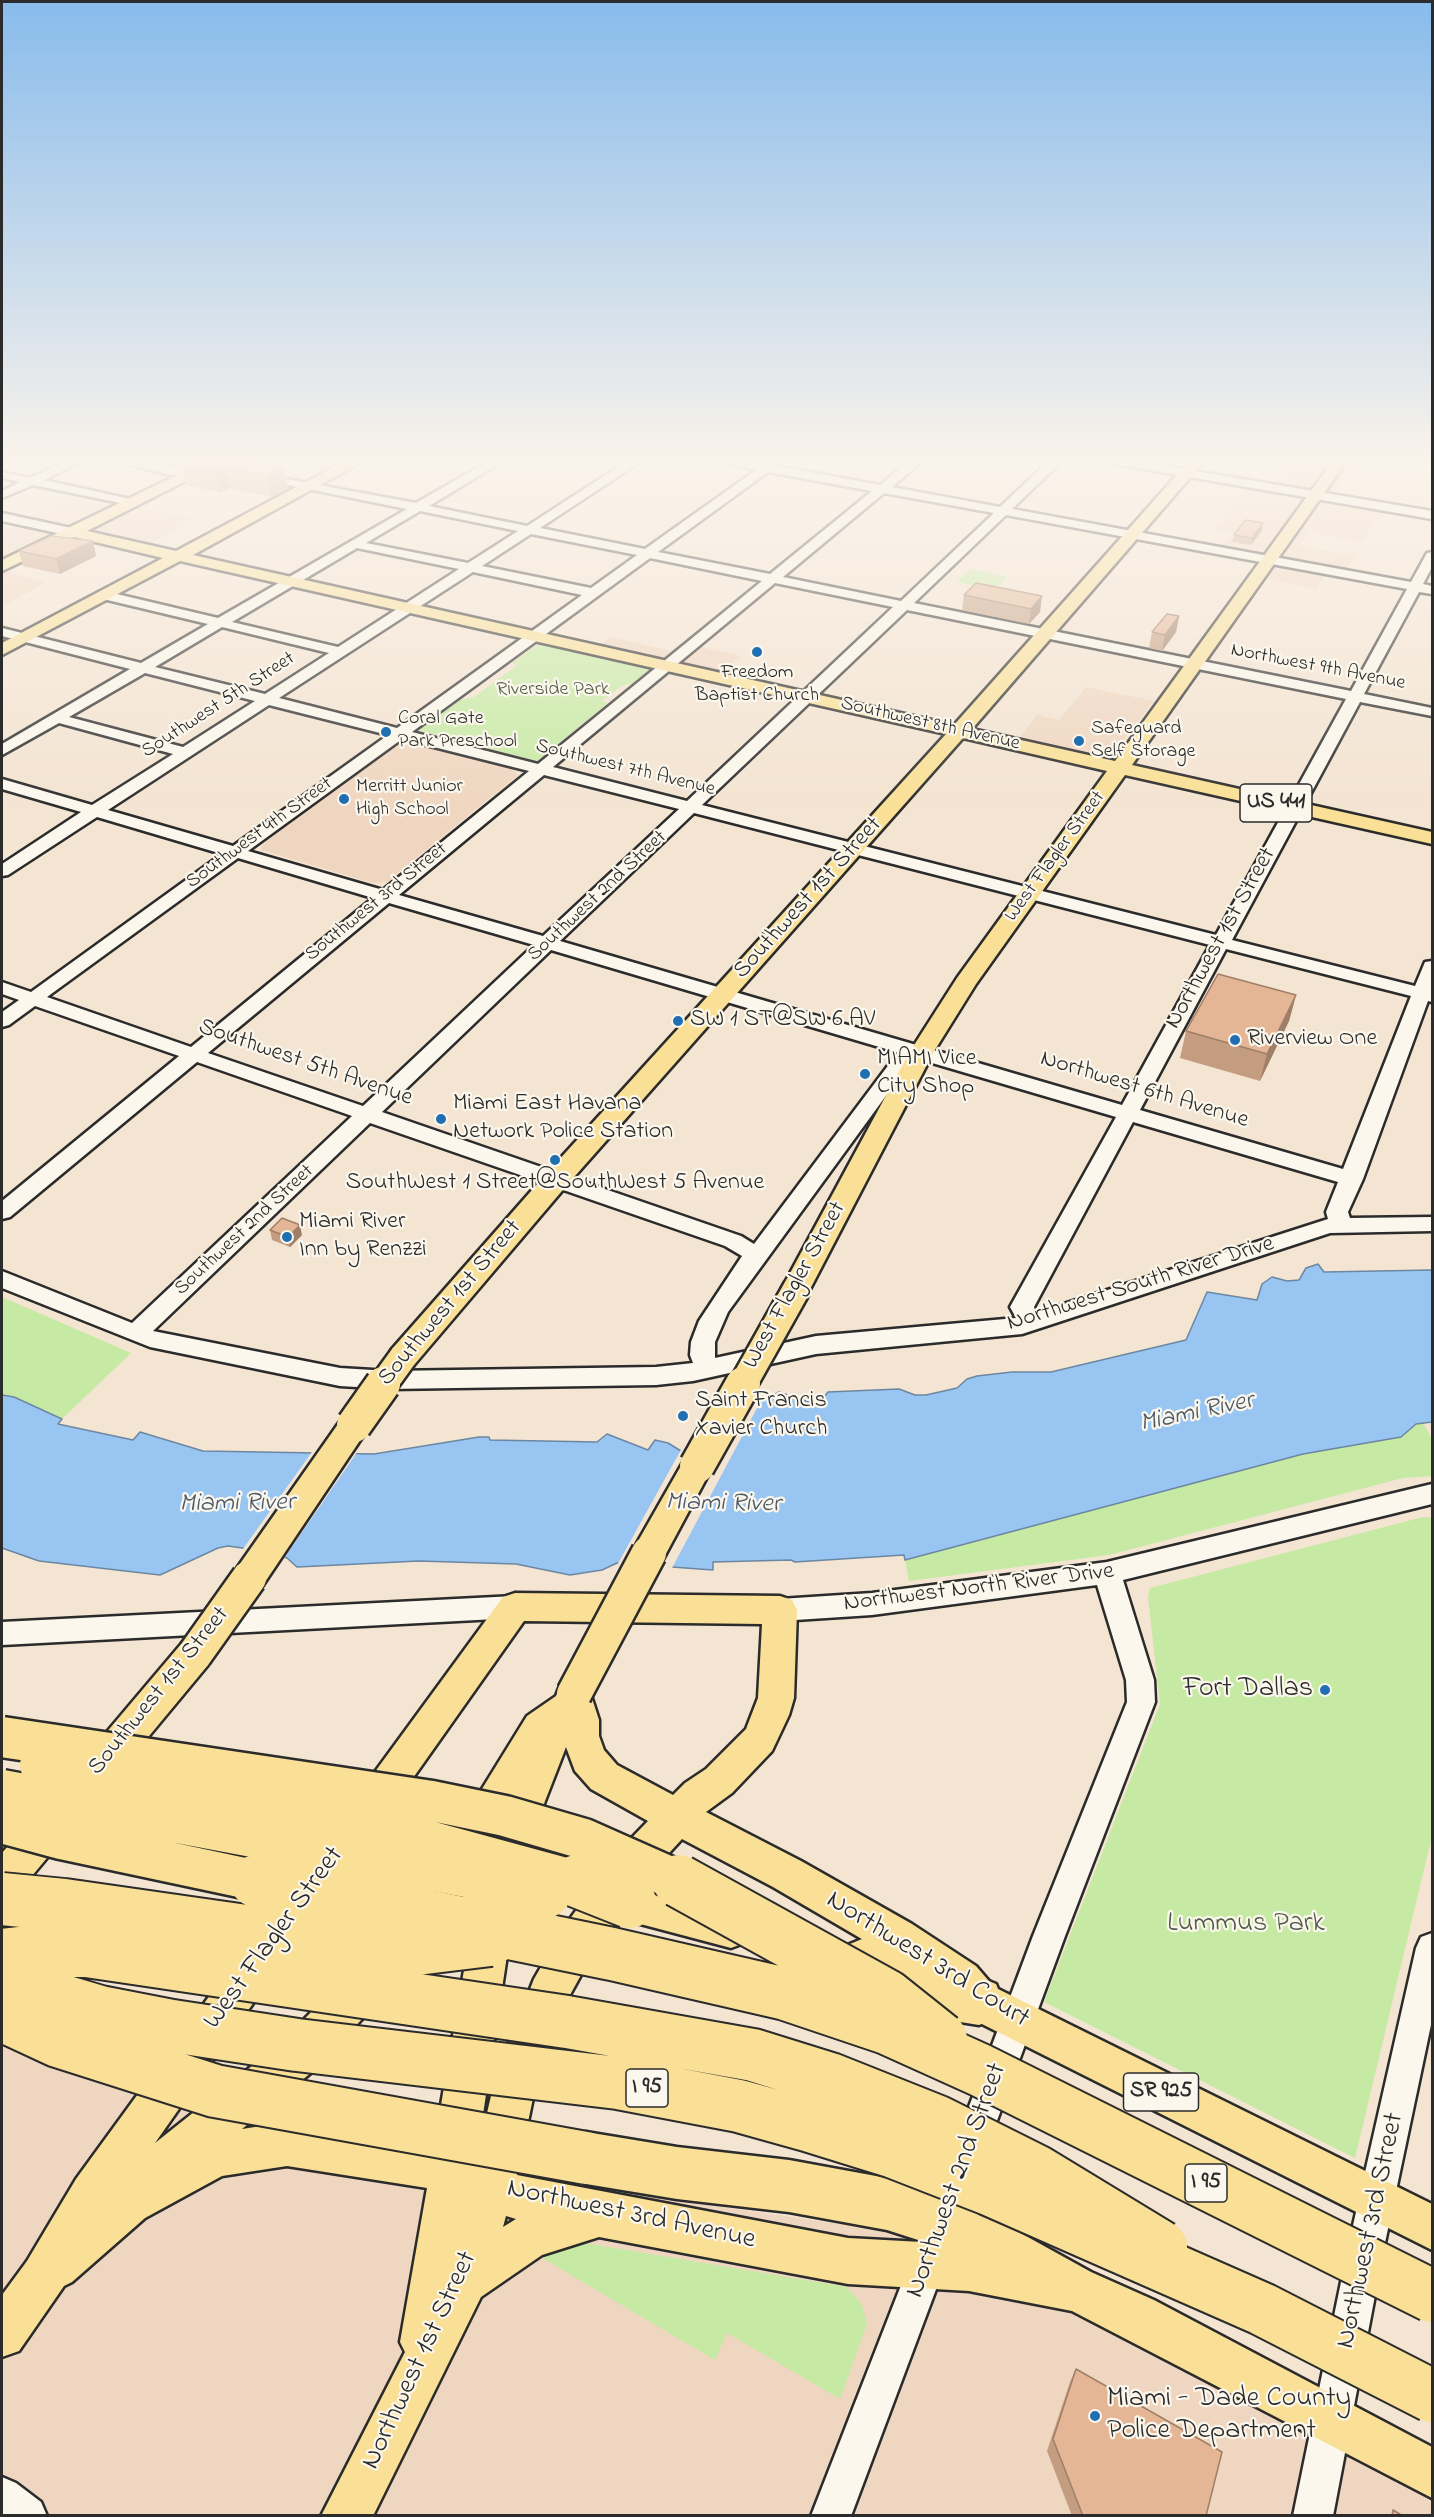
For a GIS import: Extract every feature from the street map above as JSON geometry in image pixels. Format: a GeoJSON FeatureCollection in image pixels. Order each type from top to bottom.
{"type":"FeatureCollection","features":[{"type":"Feature","properties":{"kind":"highway"},"geometry":{"type":"LineString","coordinates":[[2,1737],[432,1801],[505,1816],[584,1839],[663,1872],[887,1996],[980,2070]]}},
{"type":"Feature","properties":{"kind":"highway"},"geometry":{"type":"LineString","coordinates":[[2,1758],[407,1836],[575,1880],[630,1902]]}},
{"type":"Feature","properties":{"kind":"highway"},"geometry":{"type":"LineString","coordinates":[[2,1790],[568,1896],[630,1902],[810,1945],[998,2011]]}},
{"type":"Feature","properties":{"kind":"highway","name":"I 95"},"geometry":{"type":"LineString","coordinates":[[2,1823],[61,1839],[519,1937],[612,1954],[786,1994],[886,2028],[980,2070],[1432,2296]]}},
{"type":"Feature","properties":{"kind":"highway"},"geometry":{"type":"LineString","coordinates":[[2,1899],[54,1903],[392,1952],[519,1937]]}},
{"type":"Feature","properties":{"kind":"highway"},"geometry":{"type":"LineString","coordinates":[[2,1955],[54,1951],[99,1953],[712,2046],[795,2067],[884,2099],[938,2122],[1036,2171],[1262,2309]]}},
{"type":"Feature","properties":{"kind":"highway","name":"I 95"},"geometry":{"type":"LineString","coordinates":[[2,1983],[100,2012],[172,2026],[297,2045],[618,2083],[738,2106],[849,2137],[922,2163],[1262,2309],[1432,2396]]}},
{"type":"Feature","properties":{"kind":"highway"},"geometry":{"type":"LineString","coordinates":[[2,2015],[58,2041],[155,2074],[215,2091],[586,2158],[800,2188],[887,2204],[935,2244]]}},
{"type":"Feature","properties":{"kind":"main road"},"geometry":{"type":"LineString","coordinates":[[2,650],[141,575]]}},
{"type":"Feature","properties":{"kind":"main road","name":"Southwest 8th Avenue"},"geometry":{"type":"LineString","coordinates":[[266,575],[1120,768]]}},
{"type":"Feature","properties":{"kind":"main road","name":"Southwest 1st Street"},"geometry":{"type":"LineString","coordinates":[[2,1882],[195,1653],[403,1357],[557,1179],[855,849],[1096,575]]}},
{"type":"Feature","properties":{"kind":"main road","name":"West Flagler Street"},"geometry":{"type":"LineString","coordinates":[[420,2371],[472,2180],[477,2008],[503,1873],[533,1780],[570,1701],[696,1466],[797,1288],[921,1053],[965,983],[1258,575]]}},
{"type":"Feature","properties":{"kind":"main road","name":"US 441"},"geometry":{"type":"LineString","coordinates":[[1120,768],[1432,838]]}},
{"type":"Feature","properties":{"kind":"main road","name":"West Flagler Street"},"geometry":{"type":"LineString","coordinates":[[2,2334],[43,2277],[75,2220],[138,2128],[515,1607]]}},
{"type":"Feature","properties":{"kind":"main road","name":"Northwest North River Drive"},"geometry":{"type":"LineString","coordinates":[[515,1607],[780,1610]]}},
{"type":"Feature","properties":{"kind":"main road","name":"Northwest 1st Street"},"geometry":{"type":"LineString","coordinates":[[346,2516],[465,2281],[472,2180],[518,2074],[549,1993],[578,1941],[614,1888],[638,1858],[698,1795],[719,1782],[759,1740],[771,1715],[778,1679],[780,1610]]}},
{"type":"Feature","properties":{"kind":"main road","name":"West Flagler Street"},"geometry":{"type":"LineString","coordinates":[[43,2277],[129,2202],[147,2178],[297,2057],[358,1995],[445,1884],[540,1727],[570,1701]]}},
{"type":"Feature","properties":{"kind":"main road","name":"Northwest 3rd Court"},"geometry":{"type":"LineString","coordinates":[[570,1701],[581,1720],[584,1751],[594,1767],[622,1788],[787,1874],[898,1938],[962,1980],[998,2011],[1432,2228]]}},
{"type":"Feature","properties":{"kind":"main road"},"geometry":{"type":"LineString","coordinates":[[719,1782],[709,1813],[714,1831],[720,1841]]}},
{"type":"Feature","properties":{"kind":"main road","name":"Northwest 3rd Avenue"},"geometry":{"type":"LineString","coordinates":[[129,2202],[146,2195],[204,2160],[220,2154],[287,2144],[420,2163],[536,2201],[848,2261],[935,2244],[969,2268],[1075,2288],[1137,2317],[1432,2473]]}},
{"type":"Feature","properties":{"kind":"main road"},"geometry":{"type":"LineString","coordinates":[[465,2281],[530,2236],[604,2215]]}},
{"type":"Feature","properties":{"kind":"street"},"geometry":{"type":"LineString","coordinates":[[2,750],[301,575]]}},
{"type":"Feature","properties":{"kind":"street","name":"Southwest 5th Street"},"geometry":{"type":"LineString","coordinates":[[2,871],[460,575]]}},
{"type":"Feature","properties":{"kind":"street"},"geometry":{"type":"LineString","coordinates":[[508,575],[594,593]]}},
{"type":"Feature","properties":{"kind":"street","name":"Southwest 4th Street"},"geometry":{"type":"LineString","coordinates":[[2,1021],[618,575]]}},
{"type":"Feature","properties":{"kind":"street","name":"Northwest 9th Avenue"},"geometry":{"type":"LineString","coordinates":[[755,575],[1432,712]]}},
{"type":"Feature","properties":{"kind":"street","name":"Southwest 3rd Street"},"geometry":{"type":"LineString","coordinates":[[2,1212],[777,575]]}},
{"type":"Feature","properties":{"kind":"street","name":"Southwest 2nd Street"},"geometry":{"type":"LineString","coordinates":[[135,1334],[936,575]]}},
{"type":"Feature","properties":{"kind":"street"},"geometry":{"type":"LineString","coordinates":[[1356,575],[1432,590]]}},
{"type":"Feature","properties":{"kind":"street","name":"Northwest 1st Street"},"geometry":{"type":"LineString","coordinates":[[1030,1324],[1022,1307],[1421,575]]}},
{"type":"Feature","properties":{"kind":"street"},"geometry":{"type":"LineString","coordinates":[[104,595],[341,652]]}},
{"type":"Feature","properties":{"kind":"street","name":"Southwest 7th Avenue"},"geometry":{"type":"LineString","coordinates":[[2,632],[1427,995]]}},
{"type":"Feature","properties":{"kind":"street"},"geometry":{"type":"LineString","coordinates":[[56,718],[185,752]]}},
{"type":"Feature","properties":{"kind":"street","name":"Northwest 6th Avenue"},"geometry":{"type":"LineString","coordinates":[[2,784],[1352,1179]]}},
{"type":"Feature","properties":{"kind":"street"},"geometry":{"type":"LineString","coordinates":[[1341,1224],[1337,1212],[1427,995],[1432,966]]}},
{"type":"Feature","properties":{"kind":"street","name":"Southwest 5th Avenue"},"geometry":{"type":"LineString","coordinates":[[2,988],[733,1241],[750,1251],[755,1259]]}},
{"type":"Feature","properties":{"kind":"street","name":"West Flagler Street"},"geometry":{"type":"LineString","coordinates":[[707,1369],[702,1354],[706,1330],[720,1306],[900,1064],[921,1053]]}},
{"type":"Feature","properties":{"kind":"street","name":"Northwest South River Drive"},"geometry":{"type":"LineString","coordinates":[[2,1279],[135,1334],[179,1346],[361,1379],[656,1376],[707,1369],[816,1345],[972,1333],[1030,1324],[1316,1229],[1341,1224],[1432,1224]]}},
{"type":"Feature","properties":{"kind":"street","name":"Northwest North River Drive"},"geometry":{"type":"LineString","coordinates":[[780,1610],[883,1603],[1107,1574],[1432,1494]]}},
{"type":"Feature","properties":{"kind":"street","name":"Northwest 2nd Street"},"geometry":{"type":"LineString","coordinates":[[831,2516],[935,2244],[998,2011],[1141,1702],[1140,1680],[1107,1574]]}},
{"type":"Feature","properties":{"kind":"street"},"geometry":{"type":"LineString","coordinates":[[2,1634],[515,1607]]}},
{"type":"Feature","properties":{"kind":"street","name":"Northwest 3rd Street"},"geometry":{"type":"LineString","coordinates":[[1312,2516],[1376,2201],[1432,1948]]}},
{"type":"Feature","properties":{"kind":"street"},"geometry":{"type":"LineString","coordinates":[[2,2497],[27,2516]]}},
{"type":"Feature","properties":{"kind":"shaded area"},"geometry":{"type":"Polygon","coordinates":[[[2,575],[22,575],[48,582],[2,606],[2,575]]]}},
{"type":"Feature","properties":{"kind":"shaded area"},"geometry":{"type":"Polygon","coordinates":[[[1270,575],[1325,575],[1316,589],[1267,579],[1270,575]]]}},
{"type":"Feature","properties":{"kind":"shaded area"},"geometry":{"type":"Polygon","coordinates":[[[611,637],[671,651],[682,643],[742,656],[721,673],[598,646],[611,637]]]}},
{"type":"Feature","properties":{"kind":"shaded area"},"geometry":{"type":"Polygon","coordinates":[[[1086,687],[1154,701],[1109,759],[1018,739],[1037,715],[1059,720],[1086,687]]]}},
{"type":"Feature","properties":{"kind":"shaded area"},"geometry":{"type":"Polygon","coordinates":[[[412,743],[513,769],[518,775],[387,882],[373,883],[261,850],[263,844],[396,745],[412,743]]]}},
{"type":"Feature","properties":{"kind":"shaded area"},"geometry":{"type":"Polygon","coordinates":[[[2,2031],[282,2125],[579,2186],[880,2230],[1094,2310],[1432,2491],[1432,2516],[2,2516],[2,2031]]]}},
{"type":"Feature","properties":{"kind":"green space"},"geometry":{"type":"Polygon","coordinates":[[[964,575],[1008,577],[994,590],[956,582],[964,575]]]}},
{"type":"Feature","properties":{"kind":"green space","name":"Riverside Park"},"geometry":{"type":"Polygon","coordinates":[[[540,643],[652,668],[632,684],[621,686],[602,701],[608,703],[537,761],[418,730],[460,700],[474,697],[517,665],[512,663],[540,643]]]}},
{"type":"Feature","properties":{"kind":"green space"},"geometry":{"type":"Polygon","coordinates":[[[2,1297],[131,1353],[62,1419],[14,1397],[2,1395],[2,1297]]]}},
{"type":"Feature","properties":{"kind":"green space"},"geometry":{"type":"Polygon","coordinates":[[[1423,1423],[1432,1439],[1432,1476],[1403,1478],[1109,1555],[909,1581],[905,1560],[1303,1454],[1401,1437],[1416,1424],[1423,1423]]]}},
{"type":"Feature","properties":{"kind":"green space","name":"Lummus Park"},"geometry":{"type":"Polygon","coordinates":[[[1423,1517],[1432,1518],[1432,1836],[1355,2158],[1044,2002],[1160,1704],[1148,1597],[1150,1588],[1423,1517]]]}},
{"type":"Feature","properties":{"kind":"green space"},"geometry":{"type":"Polygon","coordinates":[[[562,2244],[591,2244],[847,2287],[862,2305],[867,2324],[840,2399],[727,2333],[715,2360],[542,2258],[548,2249],[562,2244]]]}},
{"type":"Feature","properties":{"kind":"water","name":"Miami River"},"geometry":{"type":"Polygon","coordinates":[[[1318,1264],[1324,1272],[1432,1270],[1432,1422],[1416,1424],[1401,1437],[1303,1454],[905,1560],[904,1555],[795,1562],[791,1560],[713,1562],[713,1570],[617,1563],[602,1570],[570,1575],[516,1564],[419,1561],[297,1567],[287,1558],[264,1551],[228,1546],[218,1548],[160,1575],[39,1561],[2,1548],[2,1395],[14,1397],[62,1419],[58,1424],[133,1440],[140,1432],[203,1451],[374,1454],[479,1437],[489,1437],[490,1440],[597,1442],[607,1434],[648,1450],[655,1440],[668,1443],[681,1451],[693,1450],[759,1398],[768,1399],[779,1392],[818,1405],[828,1392],[899,1389],[915,1395],[926,1395],[957,1388],[967,1379],[977,1376],[1012,1372],[1051,1372],[1186,1340],[1207,1292],[1257,1300],[1262,1284],[1272,1277],[1287,1281],[1299,1280],[1306,1268],[1318,1264]]]}},
{"type":"Feature","properties":{"kind":"pier"},"geometry":{"type":"Polygon","coordinates":[[[764,1395],[671,1570],[616,1567],[682,1448],[692,1447],[738,1418],[757,1396],[764,1395]]]}},
{"type":"Feature","properties":{"kind":"pier"},"geometry":{"type":"Polygon","coordinates":[[[314,1449],[358,1451],[283,1560],[243,1549],[314,1449]]]}},
{"type":"Feature","properties":{"kind":"building"},"geometry":{"type":"Polygon","coordinates":[[[976,583],[1042,596],[1031,609],[964,595],[976,583]]]}},
{"type":"Feature","properties":{"kind":"building"},"geometry":{"type":"Polygon","coordinates":[[[1167,614],[1179,616],[1165,635],[1152,632],[1167,614]]]}},
{"type":"Feature","properties":{"kind":"building"},"geometry":{"type":"Polygon","coordinates":[[[1218,974],[1296,995],[1267,1054],[1186,1031],[1218,974]]]}},
{"type":"Feature","properties":{"kind":"building"},"geometry":{"type":"Polygon","coordinates":[[[282,1218],[300,1225],[288,1237],[270,1230],[282,1218]]]}},
{"type":"Feature","properties":{"kind":"building","name":"Miami - Dade County Police Department"},"geometry":{"type":"Polygon","coordinates":[[[1076,2369],[1222,2452],[1206,2516],[1083,2516],[1053,2439],[1076,2369]]]}},
{"type":"Feature","properties":{"kind":"building"},"geometry":{"type":"Polygon","coordinates":[[[1393,2510],[1403,2516],[1392,2516],[1393,2510]]]}},
{"type":"Feature","properties":{"kind":"place","name":"Freedom Baptist Church"},"geometry":{"type":"Point","coordinates":[757,652]}},
{"type":"Feature","properties":{"kind":"place","name":"Coral Gate Park Preschool"},"geometry":{"type":"Point","coordinates":[386,732]}},
{"type":"Feature","properties":{"kind":"place","name":"Safeguard Self Storage"},"geometry":{"type":"Point","coordinates":[1079,741]}},
{"type":"Feature","properties":{"kind":"place","name":"Merritt Junior High School"},"geometry":{"type":"Point","coordinates":[344,799]}},
{"type":"Feature","properties":{"kind":"place","name":"SW 1 ST@SW 6 AV"},"geometry":{"type":"Point","coordinates":[678,1021]}},
{"type":"Feature","properties":{"kind":"place","name":"Riverview One"},"geometry":{"type":"Point","coordinates":[1235,1040]}},
{"type":"Feature","properties":{"kind":"place","name":"MIAMI Vice City Shop"},"geometry":{"type":"Point","coordinates":[865,1074]}},
{"type":"Feature","properties":{"kind":"place","name":"Miami East Havana Network Police Station"},"geometry":{"type":"Point","coordinates":[441,1119]}},
{"type":"Feature","properties":{"kind":"place","name":"SouthWest 1 Street@SouthWest 5 Avenue"},"geometry":{"type":"Point","coordinates":[555,1160]}},
{"type":"Feature","properties":{"kind":"place","name":"Miami River Inn by Renzzi"},"geometry":{"type":"Point","coordinates":[287,1237]}},
{"type":"Feature","properties":{"kind":"place","name":"Saint Francis Xavier Church"},"geometry":{"type":"Point","coordinates":[683,1416]}},
{"type":"Feature","properties":{"kind":"place","name":"Fort Dallas"},"geometry":{"type":"Point","coordinates":[1325,1690]}},
{"type":"Feature","properties":{"kind":"place","name":"Miami - Dade County Police Department"},"geometry":{"type":"Point","coordinates":[1095,2416]}}]}
